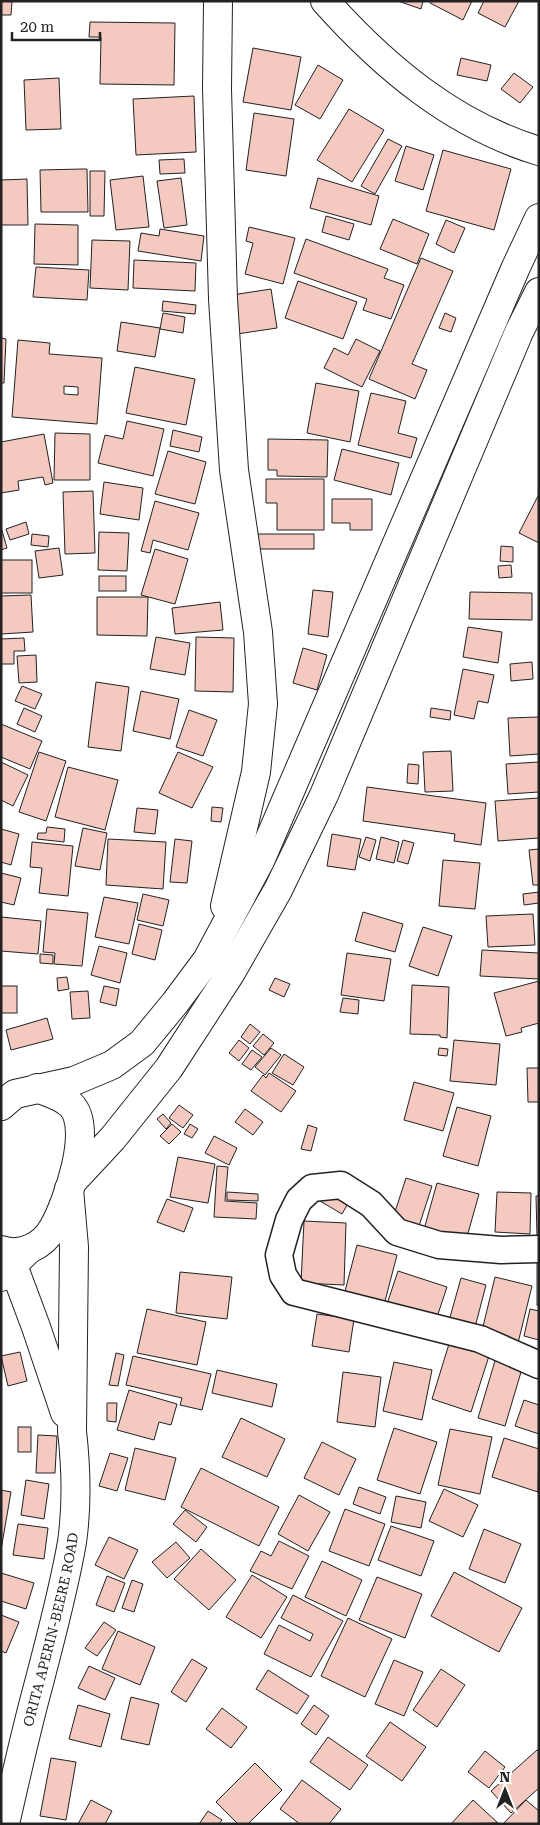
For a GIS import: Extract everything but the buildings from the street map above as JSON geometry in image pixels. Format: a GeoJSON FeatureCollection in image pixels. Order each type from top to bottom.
{"type":"FeatureCollection","features":[{"type":"Feature","properties":{"kind":"main road"},"geometry":{"type":"LineString","coordinates":[[211,953],[256,772],[262,704],[258,632],[234,470],[223,299],[216,89],[218,1]]}},
{"type":"Feature","properties":{"kind":"main road"},"geometry":{"type":"LineString","coordinates":[[325,1],[350,29],[404,78],[449,110],[500,137],[539,151]]}},
{"type":"Feature","properties":{"kind":"main road"},"geometry":{"type":"LineString","coordinates":[[11,1096],[74,1081],[112,1065],[142,1043],[175,1003],[211,953],[260,861],[512,276],[539,218]]}},
{"type":"Feature","properties":{"kind":"main road"},"geometry":{"type":"LineString","coordinates":[[70,1186],[113,1138],[168,1068],[230,974],[278,890],[324,795],[512,350],[539,292]]}},
{"type":"Feature","properties":{"kind":"main road"},"geometry":{"type":"LineString","coordinates":[[211,953],[230,974]]}},
{"type":"Feature","properties":{"kind":"main road"},"geometry":{"type":"LineString","coordinates":[[10,1259],[41,1242],[53,1229],[70,1186],[80,1150],[80,1123],[72,1106],[58,1096],[11,1096]]}},
{"type":"Feature","properties":{"kind":"main road","name":"ORITA APERIN-BEERE ROAD"},"geometry":{"type":"LineString","coordinates":[[5,1824],[22,1746],[58,1609],[72,1540],[75,1458],[72,1431],[74,1247],[70,1186]]}},
{"type":"Feature","properties":{"kind":"main road","name":"ORITA APERIN-BEERE ROAD"},"geometry":{"type":"LineString","coordinates":[[10,1259],[72,1431]]}},
{"type":"Feature","properties":{"kind":"street"},"geometry":{"type":"LineString","coordinates":[[539,1249],[501,1250],[439,1245],[397,1232],[371,1204],[341,1185],[312,1188],[299,1200],[289,1220],[278,1255],[283,1275],[294,1292],[480,1339],[539,1365]]}}]}
